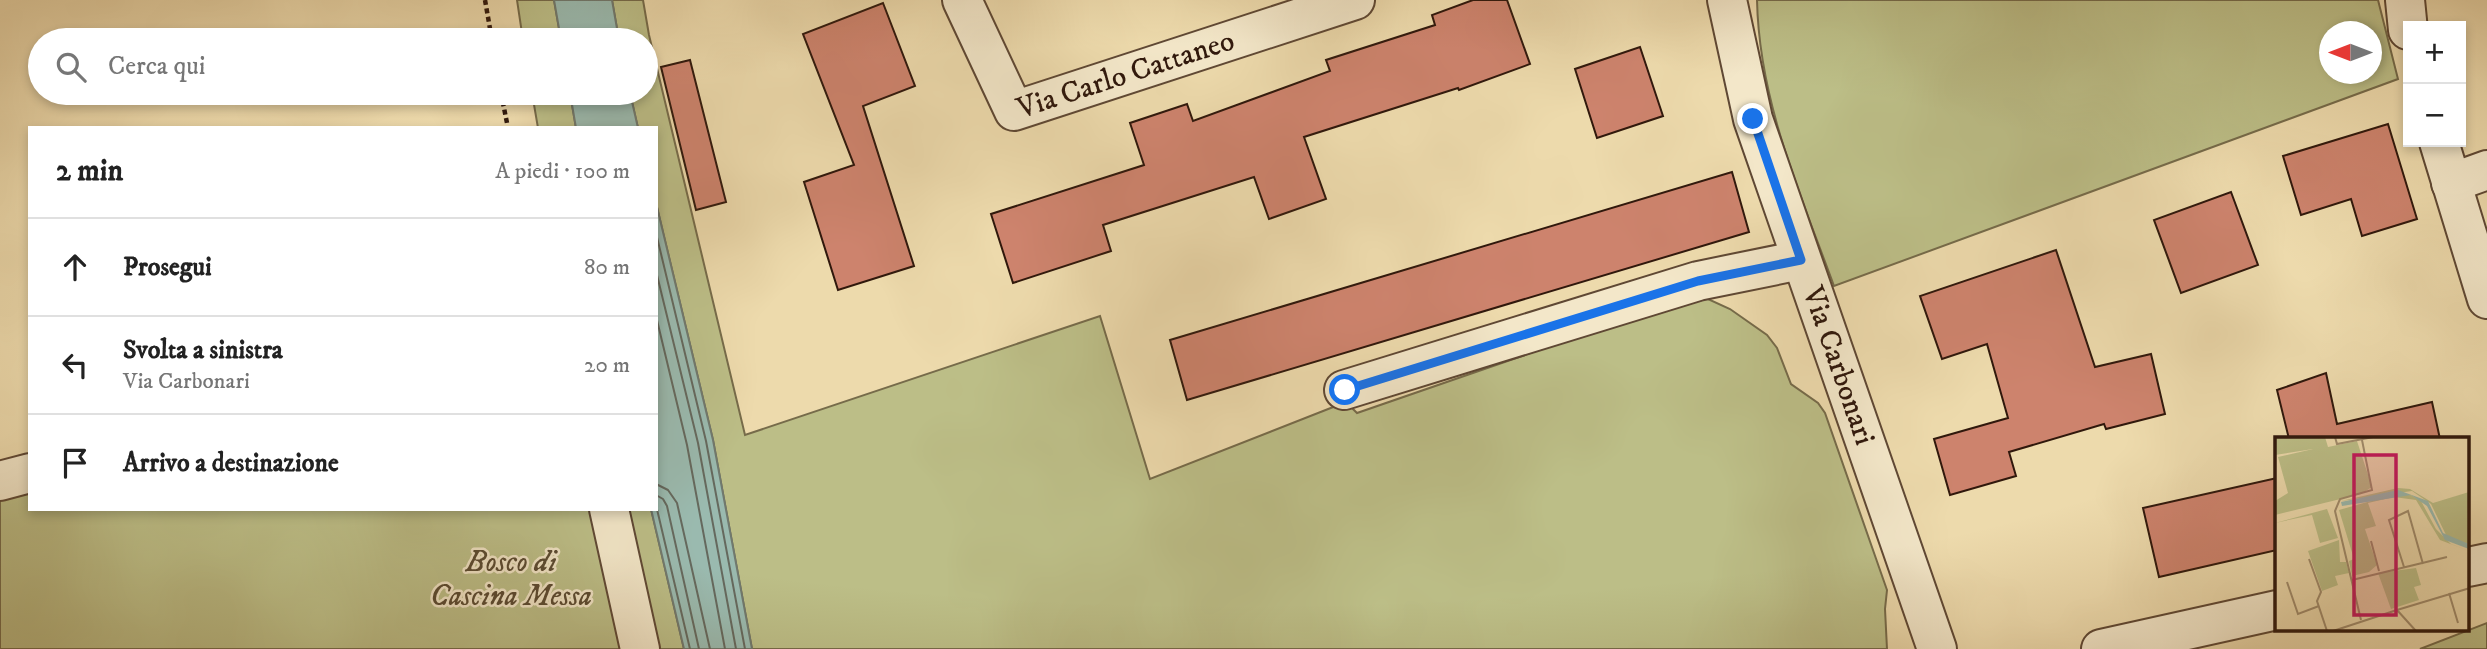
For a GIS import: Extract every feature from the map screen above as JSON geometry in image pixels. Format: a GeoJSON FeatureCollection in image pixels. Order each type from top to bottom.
{"type":"FeatureCollection","features":[{"type":"Feature","properties":{"kind":"street","name":"Via Carlo Cattaneo"},"geometry":{"type":"LineString","coordinates":[[962,0],[1014,111],[1355,0]]}},
{"type":"Feature","properties":{"kind":"street","name":"Via Carbonari"},"geometry":{"type":"LineString","coordinates":[[1727,0],[1753,119],[1937,649]]}},
{"type":"Feature","properties":{"kind":"street"},"geometry":{"type":"LineString","coordinates":[[2405,0],[2407,21]]}},
{"type":"Feature","properties":{"kind":"street"},"geometry":{"type":"LineString","coordinates":[[2440,147],[2487,299]]}},
{"type":"Feature","properties":{"kind":"street"},"geometry":{"type":"LineString","coordinates":[[2451,183],[2487,170]]}},
{"type":"Feature","properties":{"kind":"street"},"geometry":{"type":"LineString","coordinates":[[1345,390],[1698,281],[1801,260]]}},
{"type":"Feature","properties":{"kind":"street"},"geometry":{"type":"LineString","coordinates":[[0,481],[28,474]]}},
{"type":"Feature","properties":{"kind":"street"},"geometry":{"type":"LineString","coordinates":[[609,511],[640,649]]}},
{"type":"Feature","properties":{"kind":"street"},"geometry":{"type":"LineString","coordinates":[[2101,649],[2275,610]]}},
{"type":"Feature","properties":{"kind":"path"},"geometry":{"type":"LineString","coordinates":[[485,0],[490,28]]}},
{"type":"Feature","properties":{"kind":"path"},"geometry":{"type":"LineString","coordinates":[[503,105],[508,126]]}},
{"type":"Feature","properties":{"kind":"green space"},"geometry":{"type":"Polygon","coordinates":[[[517,0],[554,0],[559,28],[521,28],[517,0]]]}},
{"type":"Feature","properties":{"kind":"green space"},"geometry":{"type":"Polygon","coordinates":[[[612,0],[643,0],[648,28],[617,28],[612,0]]]}},
{"type":"Feature","properties":{"kind":"green space"},"geometry":{"type":"Polygon","coordinates":[[[1757,0],[2378,0],[2398,79],[1834,286],[1795,181],[1765,74],[1757,0]]]}},
{"type":"Feature","properties":{"kind":"green space"},"geometry":{"type":"Polygon","coordinates":[[[658,72],[745,435],[1100,316],[1150,479],[1346,402],[1357,413],[1687,299],[1708,299],[1730,309],[1767,335],[1777,348],[1791,384],[1818,403],[1825,413],[1887,590],[1887,649],[752,649],[713,440],[658,211],[658,126],[638,126],[633,105],[658,105],[658,72]]]}},
{"type":"Feature","properties":{"kind":"green space"},"geometry":{"type":"Polygon","coordinates":[[[534,105],[572,105],[576,126],[538,126],[534,105]]]}},
{"type":"Feature","properties":{"kind":"green space","name":"Bosco di Cascina Messa"},"geometry":{"type":"Polygon","coordinates":[[[28,485],[28,511],[601,511],[632,649],[0,649],[0,492],[28,485]]]}},
{"type":"Feature","properties":{"kind":"green space"},"geometry":{"type":"Polygon","coordinates":[[[622,511],[651,511],[684,649],[653,649],[622,511]]]}},
{"type":"Feature","properties":{"kind":"green space"},"geometry":{"type":"Polygon","coordinates":[[[2487,623],[2487,649],[2420,649],[2470,632],[2470,630],[2487,623]]]}},
{"type":"Feature","properties":{"kind":"water"},"geometry":{"type":"Polygon","coordinates":[[[554,0],[612,0],[617,28],[559,28],[554,0]]]}},
{"type":"Feature","properties":{"kind":"water"},"geometry":{"type":"Polygon","coordinates":[[[572,105],[633,105],[638,126],[576,126],[572,105]]]}},
{"type":"Feature","properties":{"kind":"water"},"geometry":{"type":"Polygon","coordinates":[[[658,211],[713,440],[752,649],[684,649],[651,511],[658,511],[658,211]]]}},
{"type":"Feature","properties":{"kind":"building"},"geometry":{"type":"Polygon","coordinates":[[[1473,0],[1507,0],[1530,64],[1459,90],[1458,88],[1304,137],[1326,199],[1269,219],[1254,177],[1103,225],[1111,251],[1013,283],[991,214],[1144,165],[1130,123],[1187,104],[1193,121],[1330,71],[1326,60],[1435,25],[1432,15],[1473,0]]]}},
{"type":"Feature","properties":{"kind":"building"},"geometry":{"type":"Polygon","coordinates":[[[883,3],[915,86],[863,106],[914,266],[838,290],[804,182],[854,165],[803,34],[883,3]]]}},
{"type":"Feature","properties":{"kind":"building"},"geometry":{"type":"Polygon","coordinates":[[[1640,47],[1663,116],[1597,138],[1575,69],[1640,47]]]}},
{"type":"Feature","properties":{"kind":"building"},"geometry":{"type":"Polygon","coordinates":[[[690,60],[726,202],[696,210],[661,67],[690,60]]]}},
{"type":"Feature","properties":{"kind":"building"},"geometry":{"type":"Polygon","coordinates":[[[2388,124],[2417,219],[2362,236],[2351,199],[2301,215],[2283,156],[2388,124]]]}},
{"type":"Feature","properties":{"kind":"building"},"geometry":{"type":"Polygon","coordinates":[[[1732,172],[1749,232],[1187,400],[1170,340],[1732,172]]]}},
{"type":"Feature","properties":{"kind":"building"},"geometry":{"type":"Polygon","coordinates":[[[2231,192],[2258,265],[2181,293],[2154,220],[2231,192]]]}},
{"type":"Feature","properties":{"kind":"building"},"geometry":{"type":"Polygon","coordinates":[[[2056,250],[2095,367],[2151,354],[2165,414],[2106,429],[2104,424],[2009,452],[2016,476],[1950,495],[1934,439],[2008,418],[1987,344],[1942,359],[1920,296],[2056,250]]]}},
{"type":"Feature","properties":{"kind":"building"},"geometry":{"type":"Polygon","coordinates":[[[2326,373],[2337,424],[2432,402],[2440,437],[2289,437],[2277,390],[2326,373]]]}},
{"type":"Feature","properties":{"kind":"building"},"geometry":{"type":"Polygon","coordinates":[[[2275,478],[2275,550],[2159,577],[2143,508],[2275,478]]]}},
{"type":"Feature","properties":{"kind":"route"},"geometry":{"type":"LineString","coordinates":[[1345,390],[1698,281],[1801,260],[1753,119]]}}]}
